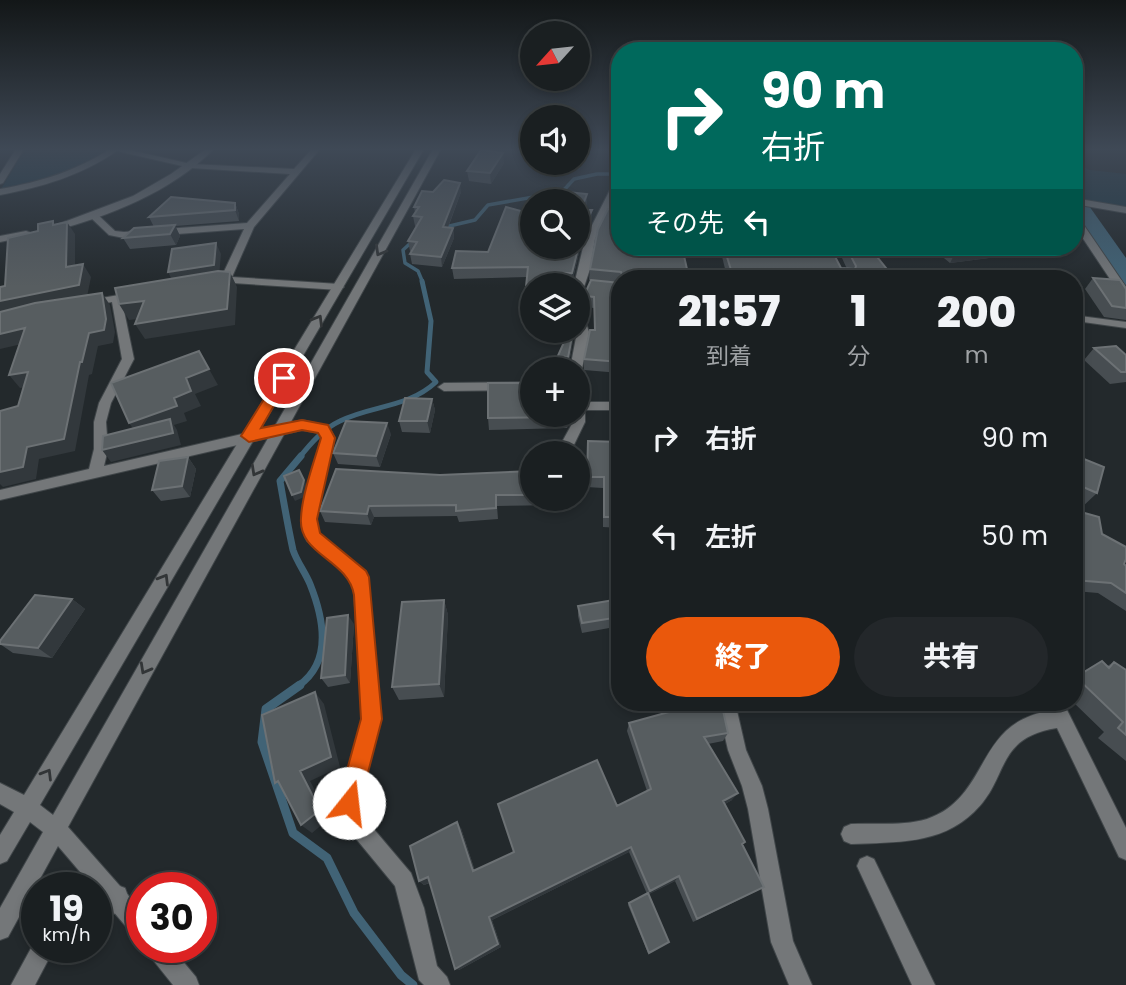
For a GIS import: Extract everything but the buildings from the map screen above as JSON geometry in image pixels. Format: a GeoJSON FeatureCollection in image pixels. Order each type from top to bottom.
{"type":"FeatureCollection","features":[{"type":"Feature","properties":{"kind":"street"},"geometry":{"type":"LineString","coordinates":[[43,230],[94,216],[142,195]]}},
{"type":"Feature","properties":{"kind":"street"},"geometry":{"type":"LineString","coordinates":[[225,281],[250,226],[277,195]]}},
{"type":"Feature","properties":{"kind":"street"},"geometry":{"type":"LineString","coordinates":[[0,854],[393,195]]}},
{"type":"Feature","properties":{"kind":"street"},"geometry":{"type":"LineString","coordinates":[[0,929],[411,195]]}},
{"type":"Feature","properties":{"kind":"street"},"geometry":{"type":"LineString","coordinates":[[582,273],[590,239],[611,196]]}},
{"type":"Feature","properties":{"kind":"street"},"geometry":{"type":"LineString","coordinates":[[1083,203],[1126,210]]}},
{"type":"Feature","properties":{"kind":"street"},"geometry":{"type":"LineString","coordinates":[[94,216],[112,233],[124,235],[250,226]]}},
{"type":"Feature","properties":{"kind":"street"},"geometry":{"type":"LineString","coordinates":[[1083,230],[1126,295]]}},
{"type":"Feature","properties":{"kind":"street"},"geometry":{"type":"LineString","coordinates":[[0,239],[33,233]]}},
{"type":"Feature","properties":{"kind":"street"},"geometry":{"type":"LineString","coordinates":[[199,285],[225,281],[339,287]]}},
{"type":"Feature","properties":{"kind":"street"},"geometry":{"type":"LineString","coordinates":[[80,304],[149,293]]}},
{"type":"Feature","properties":{"kind":"street"},"geometry":{"type":"LineString","coordinates":[[95,474],[101,449],[100,422],[104,403],[128,359],[116,298]]}},
{"type":"Feature","properties":{"kind":"street"},"geometry":{"type":"LineString","coordinates":[[1083,319],[1126,325]]}},
{"type":"Feature","properties":{"kind":"street"},"geometry":{"type":"LineString","coordinates":[[444,387],[520,386]]}},
{"type":"Feature","properties":{"kind":"street"},"geometry":{"type":"LineString","coordinates":[[590,406],[611,407]]}},
{"type":"Feature","properties":{"kind":"street"},"geometry":{"type":"LineString","coordinates":[[0,495],[302,425],[323,429],[328,438],[329,471],[309,519],[312,537],[360,577],[372,719],[349,803],[360,828],[404,880],[413,908],[426,972],[439,985]]}},
{"type":"Feature","properties":{"kind":"street"},"geometry":{"type":"LineString","coordinates":[[728,711],[737,750],[752,786],[758,810],[782,942],[801,985]]}},
{"type":"Feature","properties":{"kind":"street"},"geometry":{"type":"LineString","coordinates":[[850,834],[930,828],[971,802],[992,761],[1016,731],[1056,711]]}},
{"type":"Feature","properties":{"kind":"street"},"geometry":{"type":"LineString","coordinates":[[1058,711],[1126,850]]}},
{"type":"Feature","properties":{"kind":"street"},"geometry":{"type":"LineString","coordinates":[[0,793],[56,829],[126,908]]}},
{"type":"Feature","properties":{"kind":"street"},"geometry":{"type":"LineString","coordinates":[[867,866],[924,985]]}},
{"type":"Feature","properties":{"kind":"street"},"geometry":{"type":"LineString","coordinates":[[112,900],[117,896]]}},
{"type":"Feature","properties":{"kind":"street"},"geometry":{"type":"LineString","coordinates":[[22,985],[35,963]]}},
{"type":"Feature","properties":{"kind":"street"},"geometry":{"type":"LineString","coordinates":[[170,963],[188,985]]}},
{"type":"Feature","properties":{"kind":"shaded area"},"geometry":{"type":"Polygon","coordinates":[[[1083,195],[1126,195],[1126,210],[1083,202],[1083,195]]]}},
{"type":"Feature","properties":{"kind":"waterway"},"geometry":{"type":"LineString","coordinates":[[441,228],[475,220],[488,205],[545,195]]}},
{"type":"Feature","properties":{"kind":"waterway"},"geometry":{"type":"LineString","coordinates":[[1083,214],[1126,277]]}},
{"type":"Feature","properties":{"kind":"waterway"},"geometry":{"type":"LineString","coordinates":[[415,239],[403,250],[405,263],[418,271],[423,283]]}},
{"type":"Feature","properties":{"kind":"waterway"},"geometry":{"type":"LineString","coordinates":[[299,458],[334,424],[402,402],[436,382],[427,372],[431,321],[422,281]]}},
{"type":"Feature","properties":{"kind":"waterway"},"geometry":{"type":"LineString","coordinates":[[298,686],[317,665],[322,639],[322,625],[315,597],[293,550],[280,481],[301,456]]}},
{"type":"Feature","properties":{"kind":"waterway"},"geometry":{"type":"LineString","coordinates":[[300,685],[266,709],[262,742],[293,833],[327,858],[354,913],[401,975],[413,985]]}},
{"type":"Feature","properties":{"kind":"route"},"geometry":{"type":"LineString","coordinates":[[284,378],[249,436],[302,425],[323,429],[328,438],[309,519],[312,537],[360,577],[363,595],[372,719],[349,803]]}}]}
